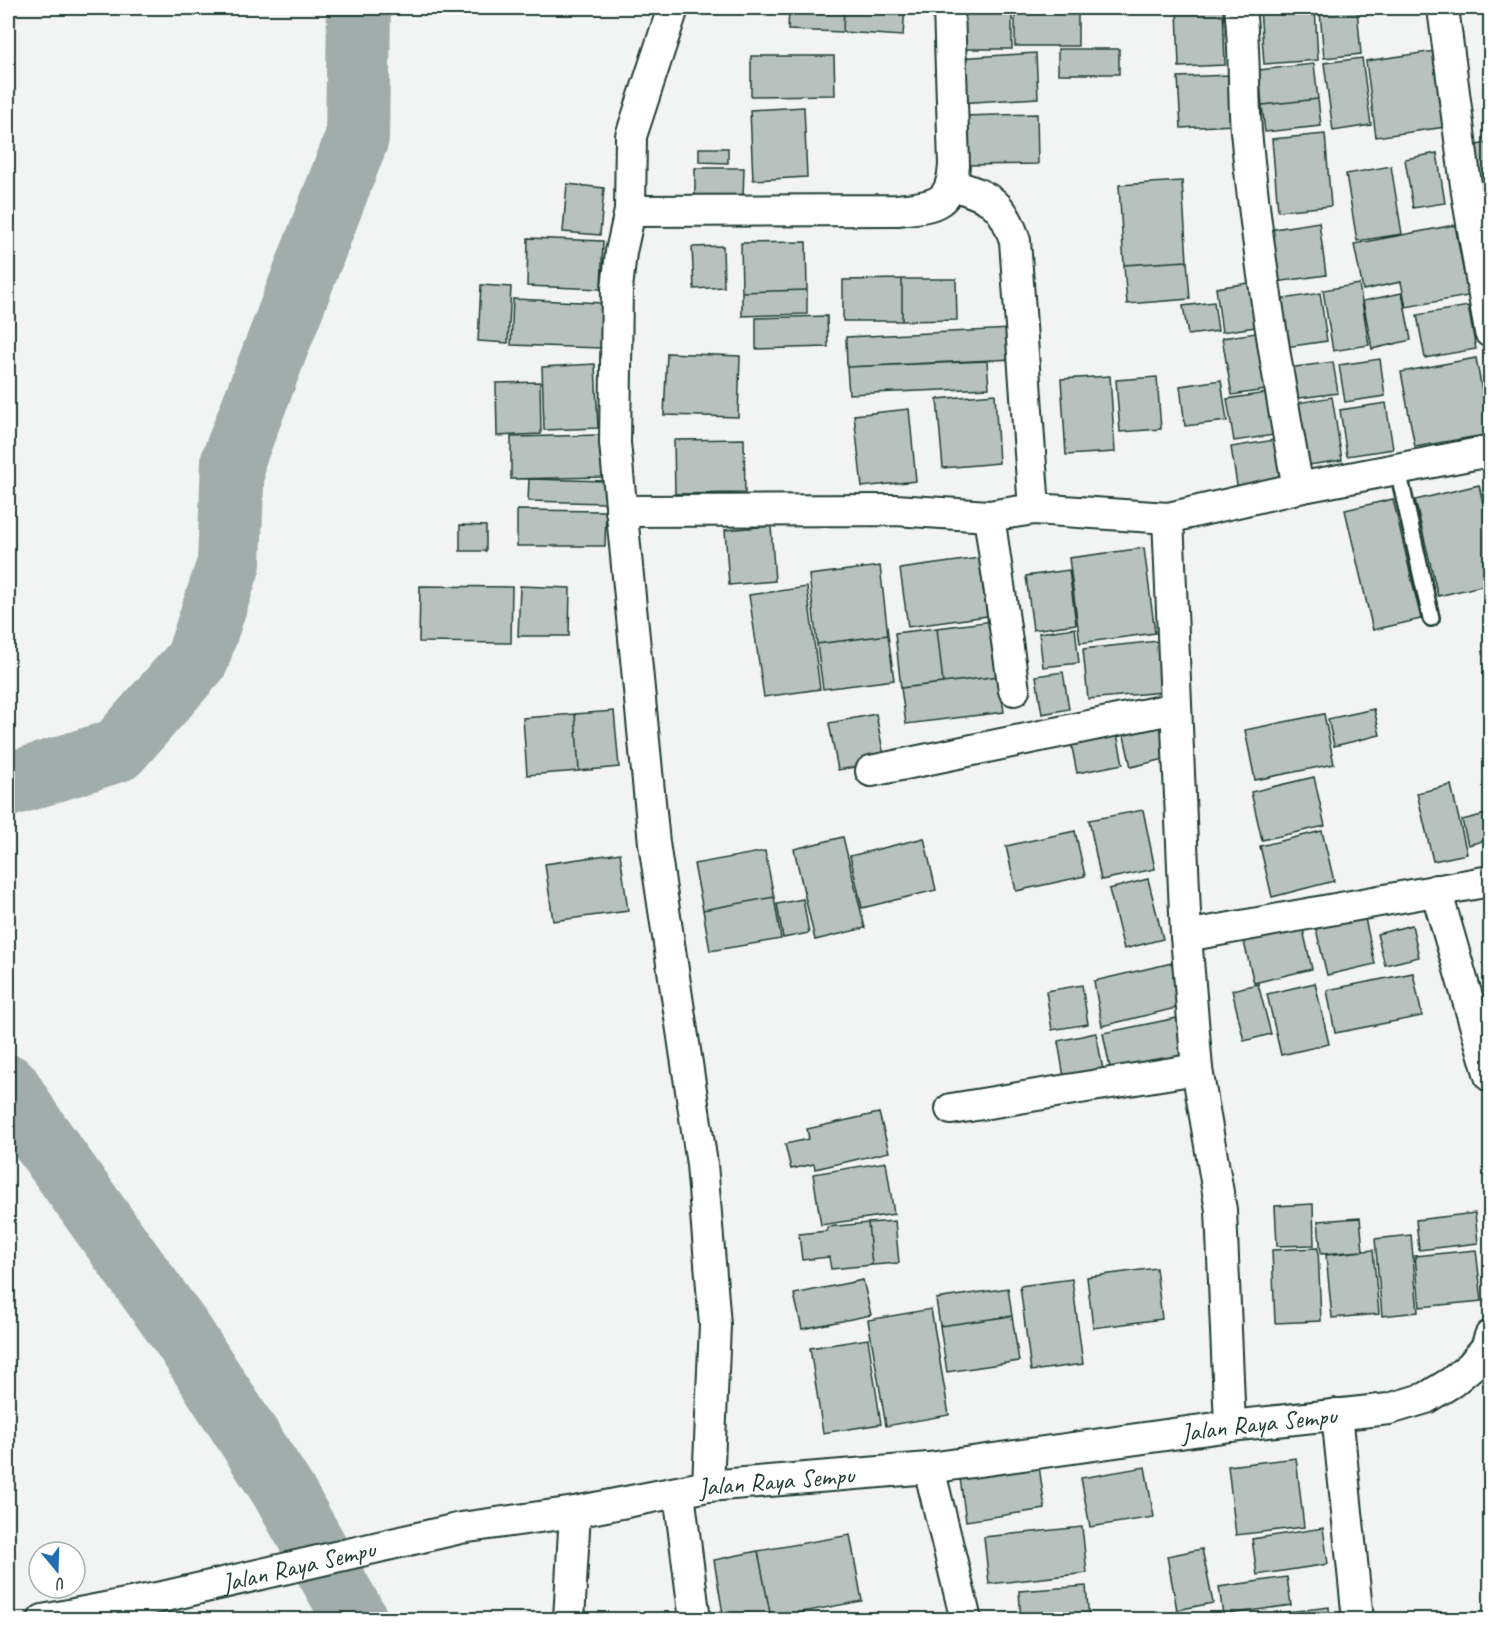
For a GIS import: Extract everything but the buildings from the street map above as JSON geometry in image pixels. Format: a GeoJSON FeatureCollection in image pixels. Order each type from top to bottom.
{"type":"FeatureCollection","features":[{"type":"Feature","properties":{"kind":"street"},"geometry":{"type":"LineString","coordinates":[[673,8],[631,136],[630,211],[621,252],[615,325],[615,443],[654,843],[702,1164],[715,1325],[708,1486]]}},
{"type":"Feature","properties":{"kind":"street"},"geometry":{"type":"LineString","coordinates":[[630,211],[897,210],[933,205],[944,198],[952,186],[955,137],[949,8]]}},
{"type":"Feature","properties":{"kind":"street"},"geometry":{"type":"LineString","coordinates":[[1240,8],[1246,128],[1260,257],[1276,371],[1298,488]]}},
{"type":"Feature","properties":{"kind":"street"},"geometry":{"type":"LineString","coordinates":[[1443,8],[1467,193],[1491,332]]}},
{"type":"Feature","properties":{"kind":"street"},"geometry":{"type":"LineString","coordinates":[[952,186],[983,195],[1000,209],[1008,218],[1015,241],[1034,509]]}},
{"type":"Feature","properties":{"kind":"street"},"geometry":{"type":"LineString","coordinates":[[621,512],[884,510],[989,516],[1034,509],[1168,518],[1298,488],[1491,451]]}},
{"type":"Feature","properties":{"kind":"street"},"geometry":{"type":"LineString","coordinates":[[989,516],[1014,690]]}},
{"type":"Feature","properties":{"kind":"street"},"geometry":{"type":"LineString","coordinates":[[1168,518],[1186,936],[1197,1069],[1221,1210],[1230,1426]]}},
{"type":"Feature","properties":{"kind":"street"},"geometry":{"type":"LineString","coordinates":[[871,771],[1176,708]]}},
{"type":"Feature","properties":{"kind":"street"},"geometry":{"type":"LineString","coordinates":[[1186,936],[1491,881]]}},
{"type":"Feature","properties":{"kind":"street"},"geometry":{"type":"LineString","coordinates":[[1436,890],[1491,1076]]}},
{"type":"Feature","properties":{"kind":"street"},"geometry":{"type":"LineString","coordinates":[[951,1109],[1197,1069]]}},
{"type":"Feature","properties":{"kind":"street","name":"Jalan Raya Sempu"},"geometry":{"type":"LineString","coordinates":[[43,1620],[162,1597],[461,1528],[575,1512],[708,1486],[929,1468],[1230,1426],[1389,1409],[1426,1398],[1471,1366],[1486,1348],[1491,1336]]}},
{"type":"Feature","properties":{"kind":"street"},"geometry":{"type":"LineString","coordinates":[[1337,1414],[1358,1620]]}},
{"type":"Feature","properties":{"kind":"street"},"geometry":{"type":"LineString","coordinates":[[929,1468],[966,1620]]}},
{"type":"Feature","properties":{"kind":"street"},"geometry":{"type":"LineString","coordinates":[[679,1493],[695,1620]]}},
{"type":"Feature","properties":{"kind":"street"},"geometry":{"type":"LineString","coordinates":[[569,1620],[575,1512]]}},
{"type":"Feature","properties":{"kind":"lane"},"geometry":{"type":"LineString","coordinates":[[1398,470],[1431,618]]}},
{"type":"Feature","properties":{"kind":"waterway"},"geometry":{"type":"LineString","coordinates":[[8,785],[118,750],[197,660],[229,563],[233,460],[357,138],[359,8]]}},
{"type":"Feature","properties":{"kind":"waterway"},"geometry":{"type":"LineString","coordinates":[[8,1086],[30,1122],[184,1337],[282,1489],[356,1620]]}}]}
